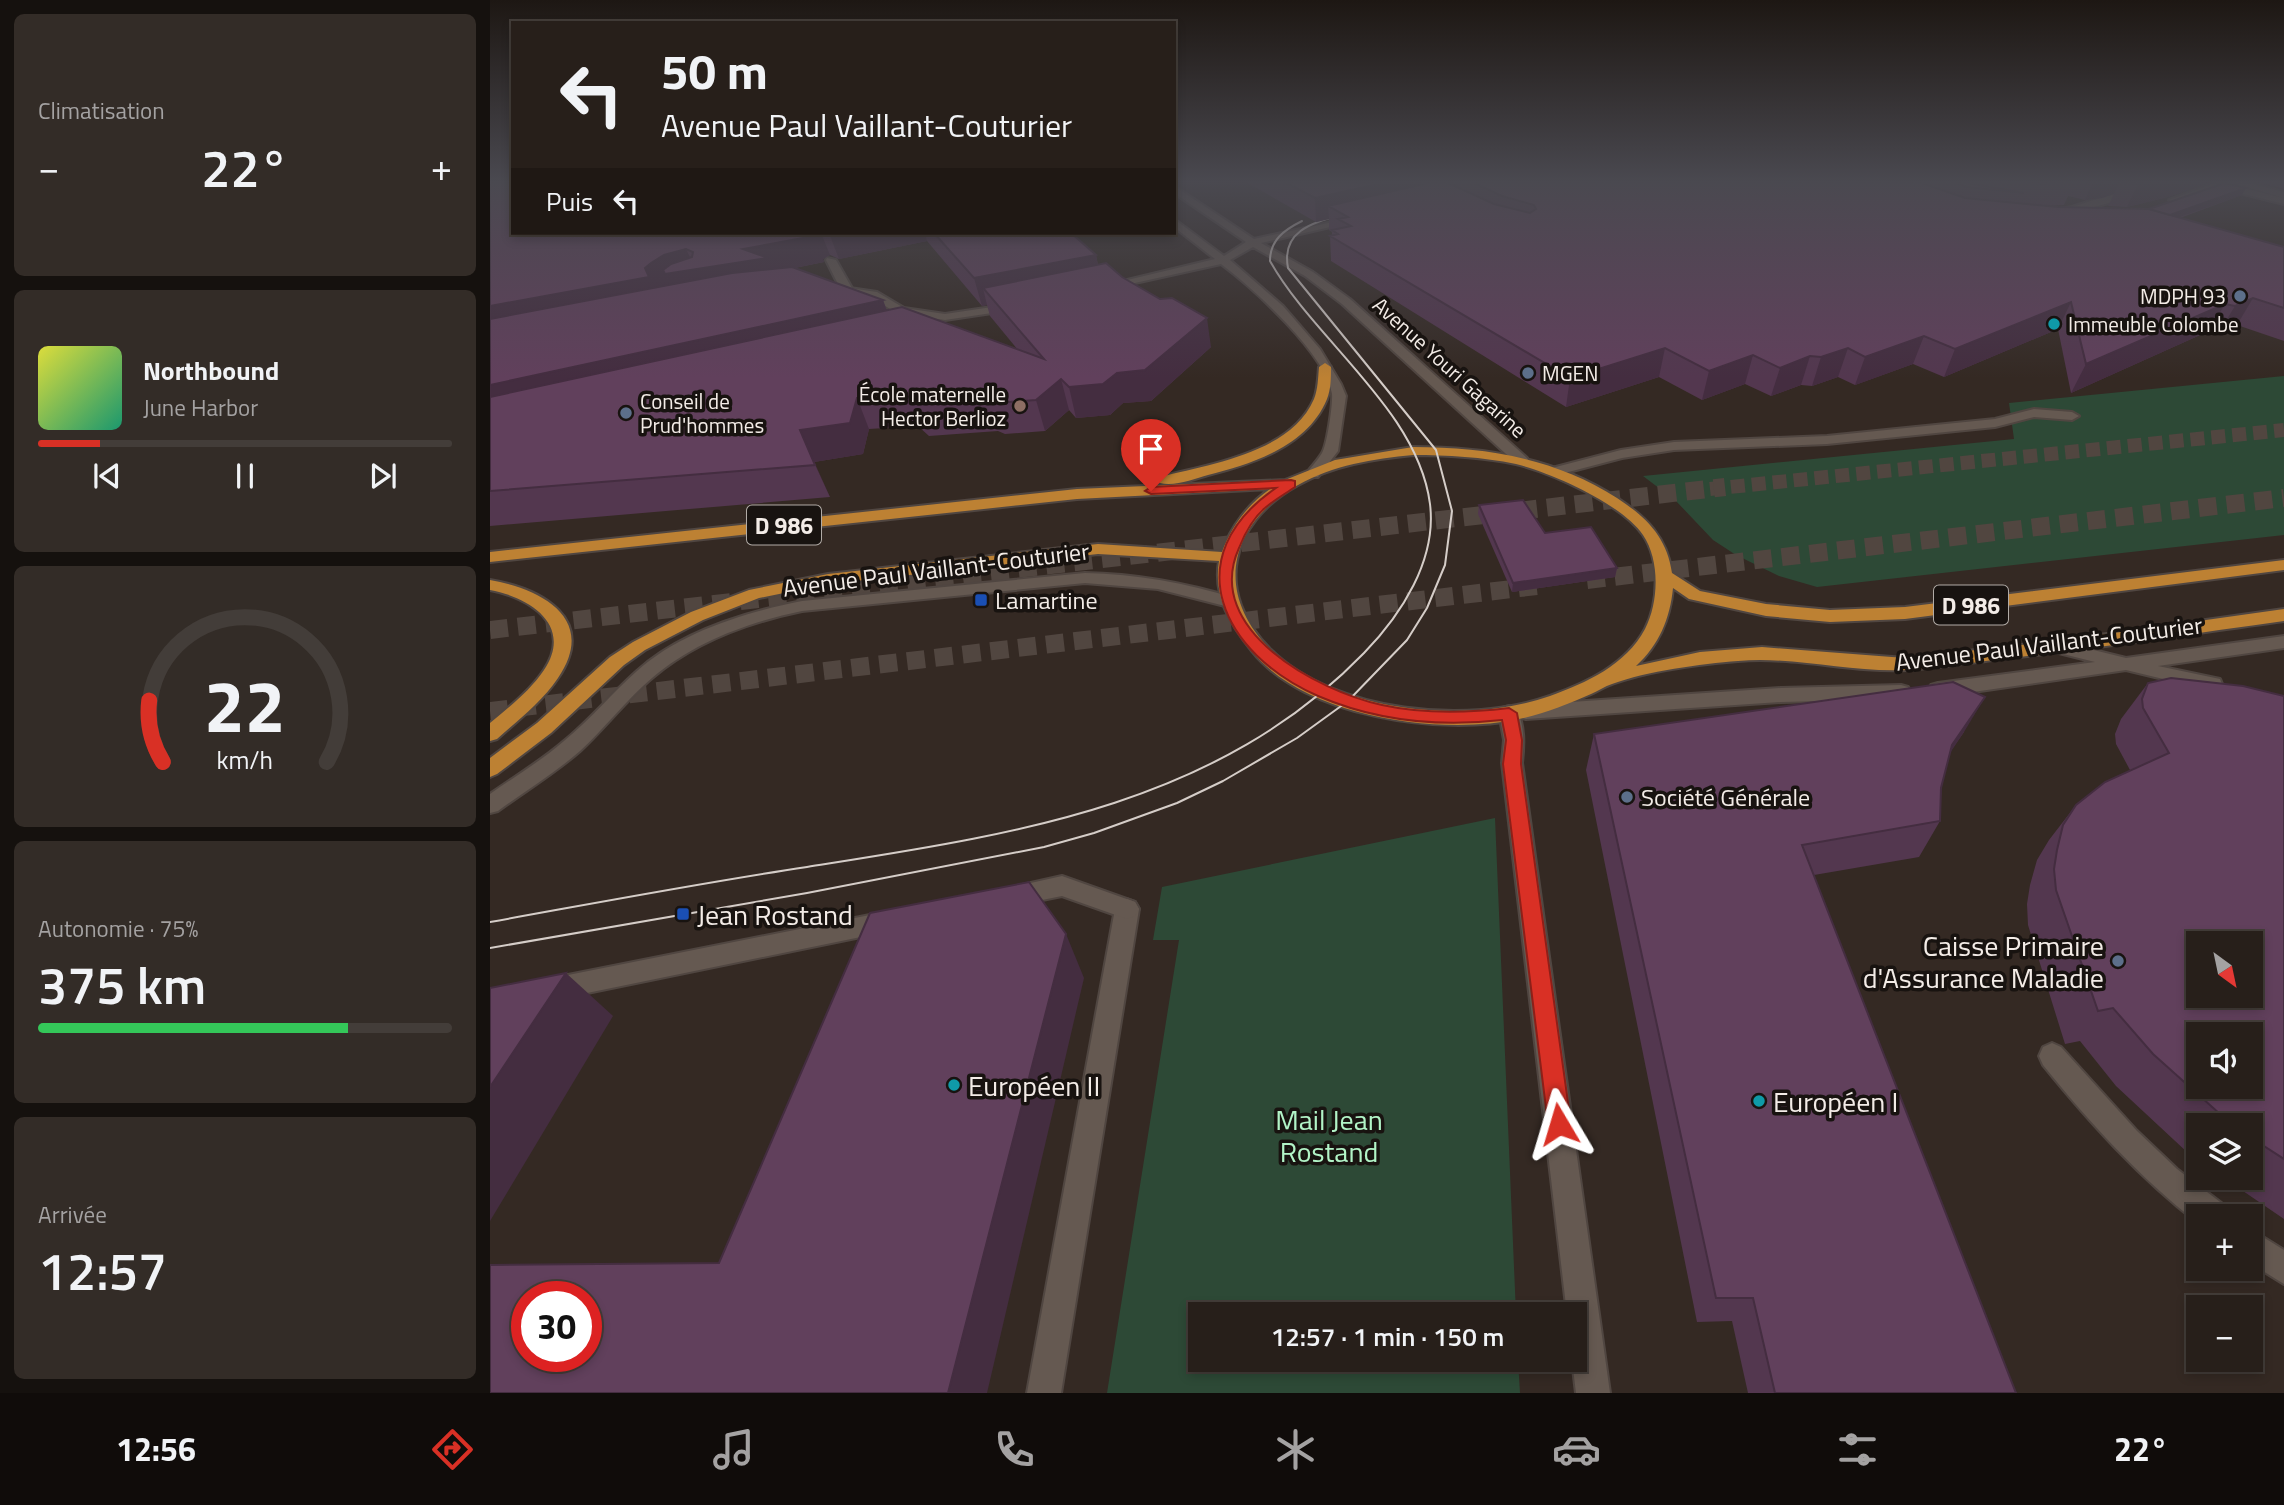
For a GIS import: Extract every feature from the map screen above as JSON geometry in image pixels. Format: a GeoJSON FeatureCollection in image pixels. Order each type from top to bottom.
{"type":"FeatureCollection","features":[{"type":"Feature","properties":{"kind":"main road"},"geometry":{"type":"LineString","coordinates":[[1077,494],[1200,473],[1234,463],[1275,444],[1302,425],[1316,408],[1324,387],[1325,368]]}},
{"type":"Feature","properties":{"kind":"main road","name":"Avenue Paul Vaillant-Couturier"},"geometry":{"type":"LineString","coordinates":[[1413,451],[1460,451],[1522,461],[1556,471],[1596,489],[1650,533],[1660,554],[1664,575],[1664,600],[1651,639],[1634,659],[1606,679],[1559,700],[1514,713],[1477,717],[1410,715],[1381,711],[1325,692],[1297,679],[1270,659],[1248,636],[1229,602],[1225,580],[1228,557],[1235,538],[1260,505],[1291,484],[1312,474],[1369,455],[1413,451]]}},
{"type":"Feature","properties":{"kind":"main road","name":"Avenue Paul Vaillant-Couturier"},"geometry":{"type":"LineString","coordinates":[[490,557],[1077,494],[1291,484]]}},
{"type":"Feature","properties":{"kind":"main road","name":"Avenue Paul Vaillant-Couturier"},"geometry":{"type":"LineString","coordinates":[[490,769],[639,646],[696,616],[755,594],[828,579],[1098,549],[1228,557]]}},
{"type":"Feature","properties":{"kind":"main road","name":"Avenue Paul Vaillant-Couturier"},"geometry":{"type":"LineString","coordinates":[[1664,575],[1695,596],[1718,601],[1796,614],[1854,616],[1930,610],[2284,565]]}},
{"type":"Feature","properties":{"kind":"main road"},"geometry":{"type":"LineString","coordinates":[[490,585],[539,600],[554,612],[559,625],[562,649],[557,664],[533,696],[490,734]]}},
{"type":"Feature","properties":{"kind":"main road","name":"Avenue Paul Vaillant-Couturier"},"geometry":{"type":"LineString","coordinates":[[1606,679],[1700,658],[1730,655],[1798,655],[1905,664],[2057,647],[2284,614]]}},
{"type":"Feature","properties":{"kind":"street"},"geometry":{"type":"LineString","coordinates":[[1207,247],[1279,308],[1303,335],[1325,368],[1339,396],[1331,451],[1312,474]]}},
{"type":"Feature","properties":{"kind":"street"},"geometry":{"type":"LineString","coordinates":[[1084,291],[1224,260],[1245,247]]}},
{"type":"Feature","properties":{"kind":"street","name":"Avenue Youri Gagarine"},"geometry":{"type":"LineString","coordinates":[[1261,247],[1328,287],[1375,326],[1522,461]]}},
{"type":"Feature","properties":{"kind":"street"},"geometry":{"type":"LineString","coordinates":[[831,260],[847,290]]}},
{"type":"Feature","properties":{"kind":"street"},"geometry":{"type":"LineString","coordinates":[[820,287],[873,293],[901,311],[945,317],[1030,303]]}},
{"type":"Feature","properties":{"kind":"street"},"geometry":{"type":"LineString","coordinates":[[1556,471],[1631,452],[1674,446],[1827,440],[1995,423],[2034,413],[2072,416]]}},
{"type":"Feature","properties":{"kind":"street"},"geometry":{"type":"LineString","coordinates":[[490,805],[572,747],[646,673],[723,628],[772,612],[833,601],[1085,578],[1165,584],[1229,602]]}},
{"type":"Feature","properties":{"kind":"street","name":"Avenue Paul Vaillant-Couturier"},"geometry":{"type":"LineString","coordinates":[[1514,713],[1781,695],[1935,690],[2284,642]]}},
{"type":"Feature","properties":{"kind":"street"},"geometry":{"type":"LineString","coordinates":[[2057,647],[2133,664],[2174,677],[2229,687]]}},
{"type":"Feature","properties":{"kind":"street"},"geometry":{"type":"LineString","coordinates":[[1514,713],[1512,764],[1593,1393]]}},
{"type":"Feature","properties":{"kind":"street"},"geometry":{"type":"LineString","coordinates":[[994,900],[1062,886],[1127,909],[1044,1393]]}},
{"type":"Feature","properties":{"kind":"street"},"geometry":{"type":"LineString","coordinates":[[531,994],[912,917]]}},
{"type":"Feature","properties":{"kind":"street"},"geometry":{"type":"LineString","coordinates":[[2052,1056],[2113,1130],[2168,1183],[2197,1204]]}},
{"type":"Feature","properties":{"kind":"street"},"geometry":{"type":"LineString","coordinates":[[2263,1254],[2284,1269]]}},
{"type":"Feature","properties":{"kind":"green space"},"geometry":{"type":"Polygon","coordinates":[[[2284,376],[2284,535],[1817,587],[1779,576],[1736,555],[1713,540],[1676,501],[1643,476],[2014,439],[2009,403],[2284,376]]]}},
{"type":"Feature","properties":{"kind":"green space","name":"Mail Jean Rostand"},"geometry":{"type":"Polygon","coordinates":[[[1495,818],[1515,1302],[1188,1302],[1188,1372],[1519,1372],[1520,1393],[1107,1393],[1179,940],[1153,940],[1162,887],[1495,818]]]}},
{"type":"Feature","properties":{"kind":"building"},"geometry":{"type":"Polygon","coordinates":[[[490,247],[754,247],[743,249],[768,258],[665,274],[663,270],[671,264],[692,257],[693,252],[686,249],[664,255],[651,263],[645,268],[649,277],[490,306],[490,247]]]}},
{"type":"Feature","properties":{"kind":"building"},"geometry":{"type":"Polygon","coordinates":[[[946,247],[1087,247],[1096,255],[974,278],[946,247]]]}},
{"type":"Feature","properties":{"kind":"building"},"geometry":{"type":"Polygon","coordinates":[[[1349,247],[2284,247],[2284,308],[2253,298],[2235,306],[2225,304],[2086,364],[2071,302],[1955,349],[1924,336],[1865,357],[1848,348],[1821,357],[1810,356],[1780,368],[1753,355],[1709,371],[1665,348],[1570,378],[1349,247]]]}},
{"type":"Feature","properties":{"kind":"building"},"geometry":{"type":"Polygon","coordinates":[[[1106,263],[1122,277],[1160,299],[1172,298],[1207,318],[1145,370],[1117,373],[1103,384],[1069,387],[1061,379],[1036,400],[918,405],[906,395],[857,398],[850,423],[800,430],[815,465],[490,491],[490,397],[902,307],[1044,359],[983,288],[1106,263]]]}},
{"type":"Feature","properties":{"kind":"building"},"geometry":{"type":"Polygon","coordinates":[[[792,267],[883,300],[490,385],[490,319],[732,273],[792,267]]]}},
{"type":"Feature","properties":{"kind":"building"},"geometry":{"type":"Polygon","coordinates":[[[1523,500],[1545,533],[1591,527],[1617,568],[1513,583],[1479,505],[1523,500]]]}},
{"type":"Feature","properties":{"kind":"building","name":"Caisse Primaire d'Assurance Maladie"},"geometry":{"type":"Polygon","coordinates":[[[2171,678],[2243,686],[2284,696],[2284,1159],[2263,1145],[2263,1113],[2219,1113],[2203,1099],[2263,1099],[2263,1022],[2186,1022],[2186,1084],[2153,1054],[2113,1008],[2098,1011],[2056,890],[2054,869],[2057,850],[2063,825],[2076,805],[2105,782],[2169,753],[2143,708],[2142,699],[2148,683],[2171,678]]]}},
{"type":"Feature","properties":{"kind":"building","name":"Européen I"},"geometry":{"type":"Polygon","coordinates":[[[1953,682],[1985,697],[1952,745],[1941,788],[1940,821],[1802,845],[2016,1393],[1775,1393],[1753,1298],[1716,1298],[1594,734],[1953,682]]]}},
{"type":"Feature","properties":{"kind":"building","name":"Européen II"},"geometry":{"type":"Polygon","coordinates":[[[1029,882],[1066,934],[948,1393],[490,1393],[490,1265],[719,1263],[870,913],[1029,882]]]}},
{"type":"Feature","properties":{"kind":"building"},"geometry":{"type":"Polygon","coordinates":[[[566,973],[490,1087],[490,988],[566,973]]]}},
{"type":"Feature","properties":{"kind":"tunnel"},"geometry":{"type":"LineString","coordinates":[[1710,489],[2284,430]]}},
{"type":"Feature","properties":{"kind":"tunnel"},"geometry":{"type":"LineString","coordinates":[[490,630],[1725,487]]}},
{"type":"Feature","properties":{"kind":"tunnel"},"geometry":{"type":"LineString","coordinates":[[1587,580],[2284,498]]}},
{"type":"Feature","properties":{"kind":"tunnel"},"geometry":{"type":"LineString","coordinates":[[490,711],[1537,586]]}},
{"type":"Feature","properties":{"kind":"tram line"},"geometry":{"type":"LineString","coordinates":[[490,922],[688,886],[958,842],[1033,826],[1105,806],[1176,780],[1243,747],[1306,705],[1364,653],[1403,604],[1422,566],[1428,546],[1430,504],[1421,470],[1406,437],[1386,407],[1289,290],[1270,261],[1272,247]]}},
{"type":"Feature","properties":{"kind":"tram line"},"geometry":{"type":"LineString","coordinates":[[490,948],[807,893],[1044,847],[1094,833],[1177,803],[1223,781],[1297,738],[1348,701],[1407,640],[1427,608],[1445,565],[1452,511],[1436,450],[1288,268],[1289,247]]}},
{"type":"Feature","properties":{"kind":"place","name":"MDPH 93"},"geometry":{"type":"Point","coordinates":[2240,296]}},
{"type":"Feature","properties":{"kind":"place","name":"Immeuble Colombe"},"geometry":{"type":"Point","coordinates":[2054,324]}},
{"type":"Feature","properties":{"kind":"place","name":"MGEN"},"geometry":{"type":"Point","coordinates":[1528,373]}},
{"type":"Feature","properties":{"kind":"place","name":"École maternelle Hector Berlioz"},"geometry":{"type":"Point","coordinates":[1020,406]}},
{"type":"Feature","properties":{"kind":"place","name":"Conseil de Prud'hommes"},"geometry":{"type":"Point","coordinates":[626,413]}},
{"type":"Feature","properties":{"kind":"place","name":"Lamartine"},"geometry":{"type":"Point","coordinates":[981,600]}},
{"type":"Feature","properties":{"kind":"place","name":"Société Générale"},"geometry":{"type":"Point","coordinates":[1627,797]}},
{"type":"Feature","properties":{"kind":"place","name":"Jean Rostand"},"geometry":{"type":"Point","coordinates":[683,914]}},
{"type":"Feature","properties":{"kind":"place","name":"Caisse Primaire d'Assurance Maladie"},"geometry":{"type":"Point","coordinates":[2118,961]}},
{"type":"Feature","properties":{"kind":"place","name":"Européen II"},"geometry":{"type":"Point","coordinates":[954,1085]}},
{"type":"Feature","properties":{"kind":"place","name":"Européen I"},"geometry":{"type":"Point","coordinates":[1759,1101]}},
{"type":"Feature","properties":{"kind":"route"},"geometry":{"type":"LineString","coordinates":[[1151,491],[1291,484],[1260,505],[1242,527],[1228,557],[1225,580],[1235,617],[1248,636],[1270,659],[1297,679],[1325,692],[1381,711],[1437,717],[1477,717],[1509,713],[1514,740],[1512,764],[1559,1124]]}}]}
